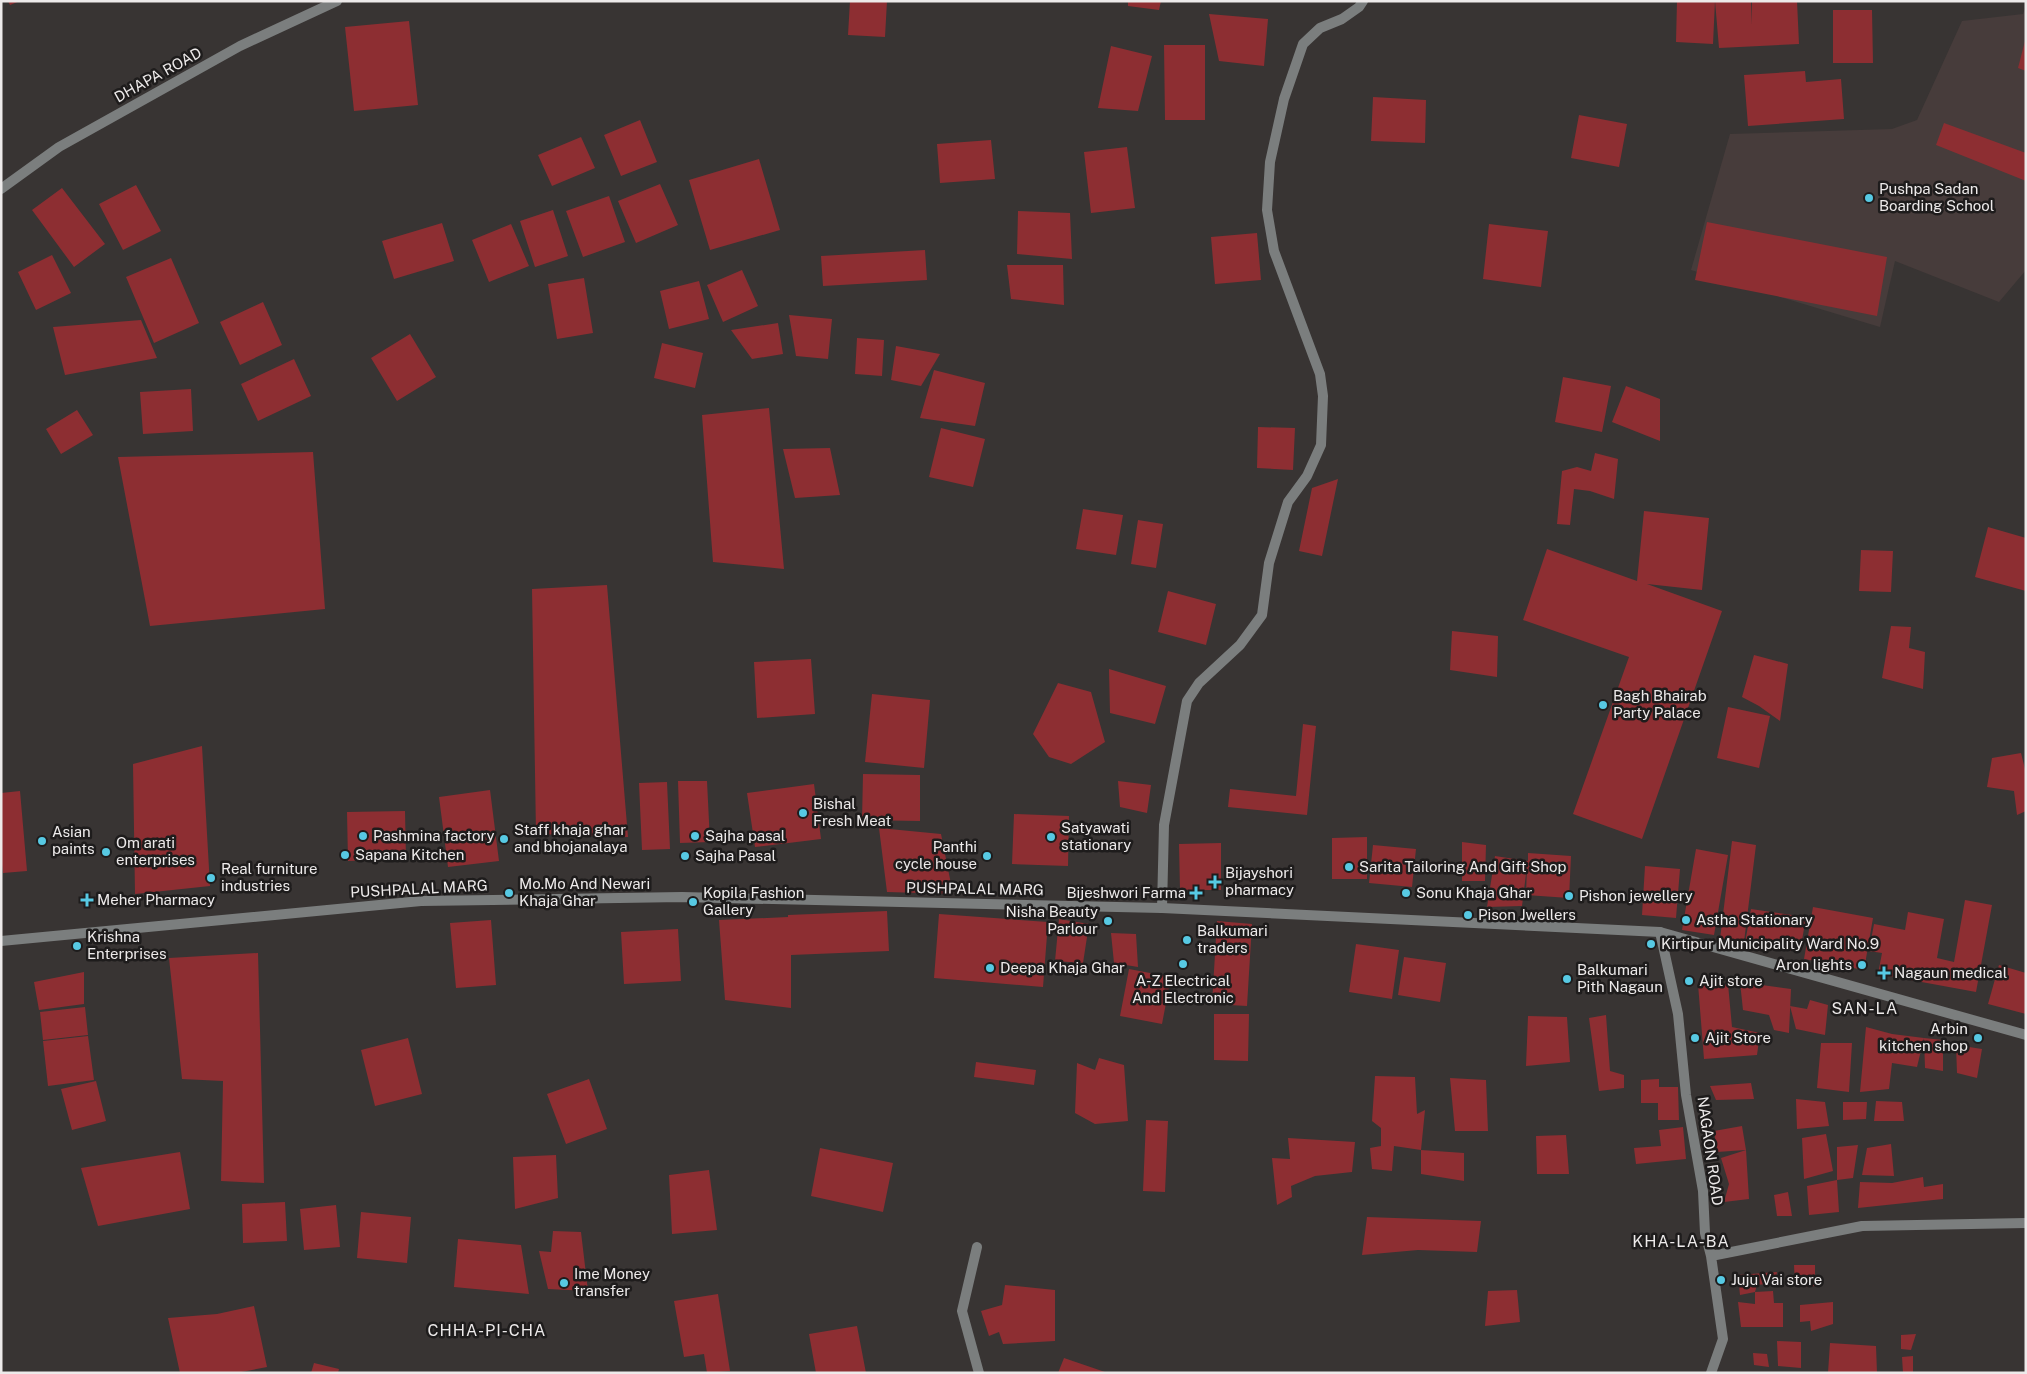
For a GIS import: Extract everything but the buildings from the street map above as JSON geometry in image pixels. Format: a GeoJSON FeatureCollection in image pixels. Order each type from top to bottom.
{"type":"FeatureCollection","features":[{"type":"Feature","properties":{"kind":"street","name":"DHAPA ROAD"},"geometry":{"type":"LineString","coordinates":[[1,189],[59,147],[240,46],[337,1]]}},
{"type":"Feature","properties":{"kind":"street"},"geometry":{"type":"LineString","coordinates":[[1162,908],[1164,825],[1187,701],[1199,683],[1240,645],[1262,616],[1269,563],[1288,502],[1307,476],[1321,445],[1323,396],[1320,374],[1274,251],[1267,210],[1270,162],[1284,99],[1303,44],[1320,28],[1359,8],[1363,1]]}},
{"type":"Feature","properties":{"kind":"street","name":"PUSHPALAL MARG"},"geometry":{"type":"LineString","coordinates":[[1,940],[421,901],[682,897],[1162,908],[1660,932],[2026,1035]]}},
{"type":"Feature","properties":{"kind":"street","name":"NAGAON ROAD"},"geometry":{"type":"LineString","coordinates":[[1660,932],[1678,1014],[1686,1095],[1703,1191],[1705,1232],[1711,1256],[1723,1338],[1711,1373]]}},
{"type":"Feature","properties":{"kind":"street"},"geometry":{"type":"LineString","coordinates":[[1711,1256],[1862,1226],[2026,1224]]}},
{"type":"Feature","properties":{"kind":"street"},"geometry":{"type":"LineString","coordinates":[[977,1247],[962,1311],[979,1373]]}},
{"type":"Feature","properties":{"kind":"shaded area","name":"Pushpa Sadan Boarding School"},"geometry":{"type":"Polygon","coordinates":[[[2026,6],[2026,270],[1999,302],[1895,261],[1880,327],[1691,270],[1730,134],[1892,129],[1917,120],[1962,21],[2023,14],[2026,6]]]}},
{"type":"Feature","properties":{"kind":"place","name":"Pushpa Sadan Boarding School"},"geometry":{"type":"Point","coordinates":[1869,198]}},
{"type":"Feature","properties":{"kind":"place","name":"Bagh Bhairab Party Palace"},"geometry":{"type":"Point","coordinates":[1603,705]}},
{"type":"Feature","properties":{"kind":"place","name":"Bishal Fresh Meat"},"geometry":{"type":"Point","coordinates":[803,813]}},
{"type":"Feature","properties":{"kind":"place","name":"Pashmina factory"},"geometry":{"type":"Point","coordinates":[363,836]}},
{"type":"Feature","properties":{"kind":"place","name":"Sajha pasal"},"geometry":{"type":"Point","coordinates":[695,836]}},
{"type":"Feature","properties":{"kind":"place","name":"Satyawati stationary"},"geometry":{"type":"Point","coordinates":[1051,837]}},
{"type":"Feature","properties":{"kind":"place","name":"Staff khaja ghar and bhojanalaya"},"geometry":{"type":"Point","coordinates":[504,839]}},
{"type":"Feature","properties":{"kind":"place","name":"Asian paints"},"geometry":{"type":"Point","coordinates":[42,841]}},
{"type":"Feature","properties":{"kind":"place","name":"Om arati enterprises"},"geometry":{"type":"Point","coordinates":[106,852]}},
{"type":"Feature","properties":{"kind":"place","name":"Sapana Kitchen"},"geometry":{"type":"Point","coordinates":[345,855]}},
{"type":"Feature","properties":{"kind":"place","name":"Sajha Pasal"},"geometry":{"type":"Point","coordinates":[685,856]}},
{"type":"Feature","properties":{"kind":"place","name":"Panthi cycle house"},"geometry":{"type":"Point","coordinates":[987,856]}},
{"type":"Feature","properties":{"kind":"place","name":"Sarita Tailoring And Gift Shop"},"geometry":{"type":"Point","coordinates":[1349,867]}},
{"type":"Feature","properties":{"kind":"place","name":"Real furniture industries"},"geometry":{"type":"Point","coordinates":[211,878]}},
{"type":"Feature","properties":{"kind":"place","name":"Bijayshori pharmacy"},"geometry":{"type":"Point","coordinates":[1215,882]}},
{"type":"Feature","properties":{"kind":"place","name":"Mo.Mo And Newari Khaja Ghar"},"geometry":{"type":"Point","coordinates":[509,893]}},
{"type":"Feature","properties":{"kind":"place","name":"Bijeshwori Farma"},"geometry":{"type":"Point","coordinates":[1196,893]}},
{"type":"Feature","properties":{"kind":"place","name":"Sonu Khaja Ghar"},"geometry":{"type":"Point","coordinates":[1406,893]}},
{"type":"Feature","properties":{"kind":"place","name":"Pishon jewellery"},"geometry":{"type":"Point","coordinates":[1569,896]}},
{"type":"Feature","properties":{"kind":"place","name":"Meher Pharmacy"},"geometry":{"type":"Point","coordinates":[87,900]}},
{"type":"Feature","properties":{"kind":"place","name":"Kopila Fashion Gallery"},"geometry":{"type":"Point","coordinates":[693,902]}},
{"type":"Feature","properties":{"kind":"place","name":"Pison Jwellers"},"geometry":{"type":"Point","coordinates":[1468,915]}},
{"type":"Feature","properties":{"kind":"place","name":"Astha Stationary"},"geometry":{"type":"Point","coordinates":[1686,920]}},
{"type":"Feature","properties":{"kind":"place","name":"Nisha Beauty Parlour"},"geometry":{"type":"Point","coordinates":[1108,921]}},
{"type":"Feature","properties":{"kind":"place","name":"Balkumari traders"},"geometry":{"type":"Point","coordinates":[1187,940]}},
{"type":"Feature","properties":{"kind":"place","name":"Kirtipur Municipality Ward No.9"},"geometry":{"type":"Point","coordinates":[1651,944]}},
{"type":"Feature","properties":{"kind":"place","name":"Krishna Enterprises"},"geometry":{"type":"Point","coordinates":[77,946]}},
{"type":"Feature","properties":{"kind":"place","name":"A-Z Electrical And Electronic"},"geometry":{"type":"Point","coordinates":[1183,964]}},
{"type":"Feature","properties":{"kind":"place","name":"Aron lights"},"geometry":{"type":"Point","coordinates":[1862,965]}},
{"type":"Feature","properties":{"kind":"place","name":"Deepa Khaja Ghar"},"geometry":{"type":"Point","coordinates":[990,968]}},
{"type":"Feature","properties":{"kind":"place","name":"Nagaun medical"},"geometry":{"type":"Point","coordinates":[1884,973]}},
{"type":"Feature","properties":{"kind":"place","name":"Balkumari Pith Nagaun"},"geometry":{"type":"Point","coordinates":[1567,979]}},
{"type":"Feature","properties":{"kind":"place","name":"Ajit store"},"geometry":{"type":"Point","coordinates":[1689,981]}},
{"type":"Feature","properties":{"kind":"place","name":"Ajit Store"},"geometry":{"type":"Point","coordinates":[1695,1038]}},
{"type":"Feature","properties":{"kind":"place","name":"Arbin kitchen shop"},"geometry":{"type":"Point","coordinates":[1978,1038]}},
{"type":"Feature","properties":{"kind":"place","name":"Juju Vai store"},"geometry":{"type":"Point","coordinates":[1721,1280]}},
{"type":"Feature","properties":{"kind":"place","name":"Ime Money transfer"},"geometry":{"type":"Point","coordinates":[564,1283]}},
{"type":"Feature","properties":{"kind":"district","name":"SAN-LA"},"geometry":{"type":"Point","coordinates":[1865,1008]}},
{"type":"Feature","properties":{"kind":"district","name":"KHA-LA-BA"},"geometry":{"type":"Point","coordinates":[1681,1241]}},
{"type":"Feature","properties":{"kind":"district","name":"CHHA-PI-CHA"},"geometry":{"type":"Point","coordinates":[487,1330]}}]}
